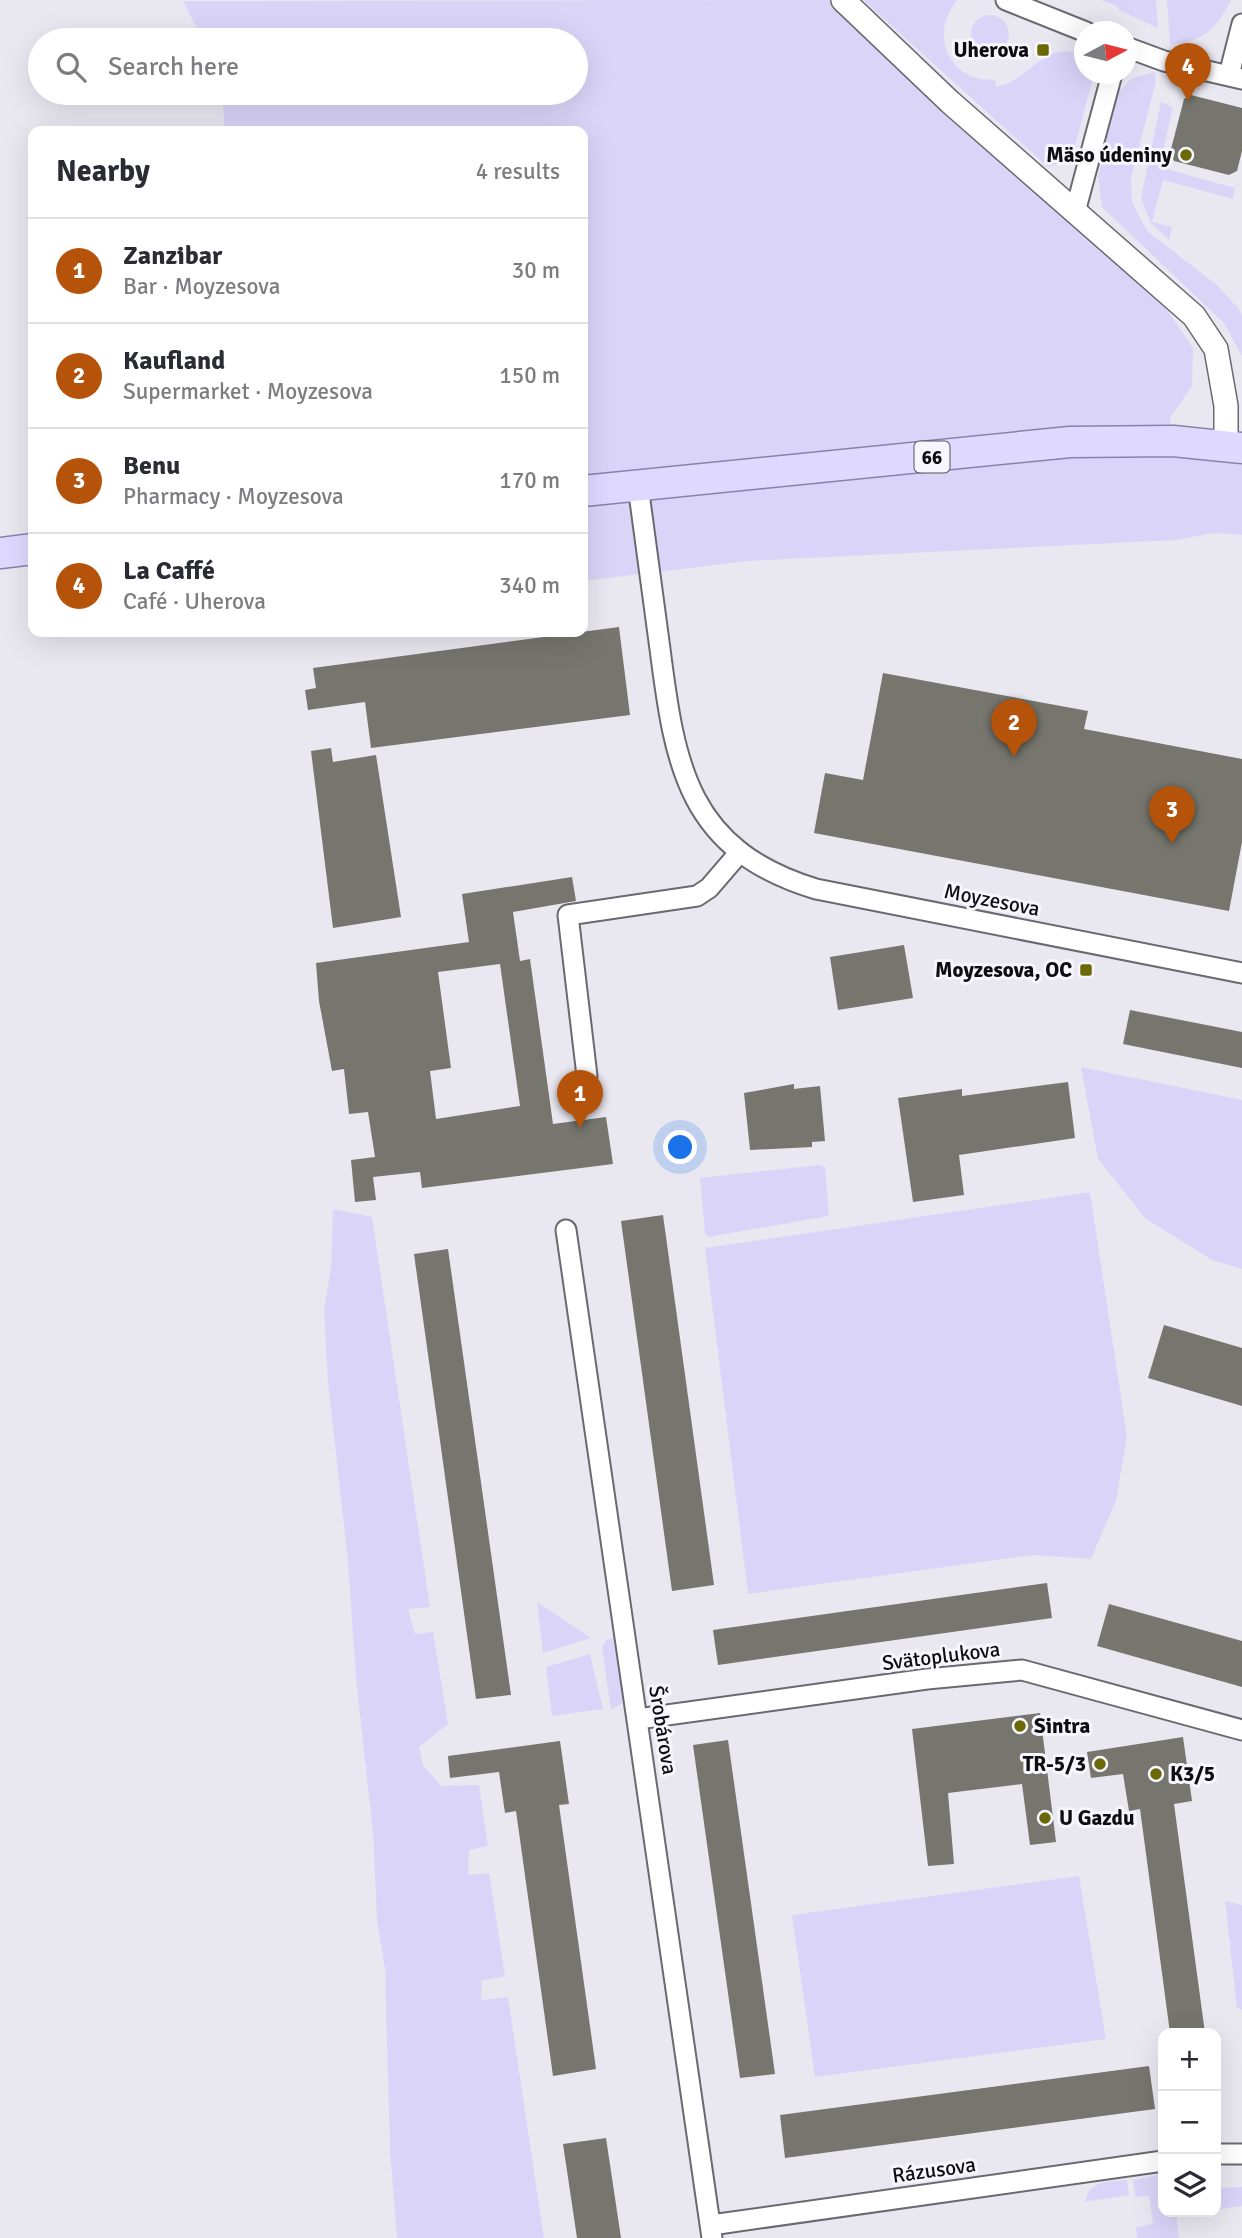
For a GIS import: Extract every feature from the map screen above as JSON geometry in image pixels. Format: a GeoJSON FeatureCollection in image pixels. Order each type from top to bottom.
{"type":"FeatureCollection","features":[{"type":"Feature","properties":{"kind":"main road","name":"66"},"geometry":{"type":"LineString","coordinates":[[588,490],[1070,442],[1152,441],[1234,447]]}},
{"type":"Feature","properties":{"kind":"main road"},"geometry":{"type":"LineString","coordinates":[[0,553],[28,550]]}},
{"type":"Feature","properties":{"kind":"street"},"geometry":{"type":"LineString","coordinates":[[843,0],[950,102],[1194,316],[1216,349],[1234,447]]}},
{"type":"Feature","properties":{"kind":"street"},"geometry":{"type":"LineString","coordinates":[[1006,0],[1074,27]]}},
{"type":"Feature","properties":{"kind":"street"},"geometry":{"type":"LineString","coordinates":[[1137,51],[1164,61],[1236,77],[1242,24]]}},
{"type":"Feature","properties":{"kind":"street"},"geometry":{"type":"LineString","coordinates":[[1075,212],[1109,84]]}},
{"type":"Feature","properties":{"kind":"street","name":"Moyzesova"},"geometry":{"type":"LineString","coordinates":[[638,485],[665,687],[678,759],[703,812],[740,852],[768,870],[816,889],[1242,973]]}},
{"type":"Feature","properties":{"kind":"street"},"geometry":{"type":"LineString","coordinates":[[587,1076],[568,915],[697,896],[709,888],[740,852]]}},
{"type":"Feature","properties":{"kind":"street","name":"Šrobárova"},"geometry":{"type":"LineString","coordinates":[[566,1230],[711,2232]]}},
{"type":"Feature","properties":{"kind":"street","name":"Svätoplukova"},"geometry":{"type":"LineString","coordinates":[[638,1719],[927,1679],[1022,1670],[1242,1730]]}},
{"type":"Feature","properties":{"kind":"street"},"geometry":{"type":"LineString","coordinates":[[1221,2154],[1242,2154]]}},
{"type":"Feature","properties":{"kind":"street","name":"Rázusova"},"geometry":{"type":"LineString","coordinates":[[711,2232],[1158,2162]]}},
{"type":"Feature","properties":{"kind":"shaded area"},"geometry":{"type":"Polygon","coordinates":[[[829,0],[1160,300],[1193,348],[1192,386],[1170,418],[1172,456],[1242,465],[1242,535],[1214,533],[1176,540],[748,561],[588,580],[588,126],[225,126],[223,105],[588,105],[588,28],[197,28],[183,1],[829,0]]]}},
{"type":"Feature","properties":{"kind":"shaded area"},"geometry":{"type":"Polygon","coordinates":[[[863,0],[957,0],[945,24],[945,46],[949,56],[963,72],[973,77],[995,79],[996,87],[1009,83],[1049,55],[1059,52],[1074,53],[1074,84],[1091,84],[1073,154],[1064,162],[1048,167],[863,0]]]}},
{"type":"Feature","properties":{"kind":"shaded area"},"geometry":{"type":"Polygon","coordinates":[[[1101,0],[1156,0],[1158,28],[1119,10],[1117,6],[1101,0]]]}},
{"type":"Feature","properties":{"kind":"shaded area"},"geometry":{"type":"Polygon","coordinates":[[[1167,0],[1231,0],[1220,19],[1208,32],[1191,41],[1170,44],[1167,0]]]}},
{"type":"Feature","properties":{"kind":"shaded area"},"geometry":{"type":"Polygon","coordinates":[[[990,15],[1003,21],[1009,34],[1003,47],[990,53],[977,47],[971,34],[977,21],[990,15]]]}},
{"type":"Feature","properties":{"kind":"shaded area"},"geometry":{"type":"Polygon","coordinates":[[[1155,72],[1156,81],[1131,178],[1132,202],[1147,231],[1217,285],[1238,308],[1242,315],[1242,356],[1224,323],[1102,207],[1098,177],[1116,95],[1126,84],[1137,84],[1137,77],[1155,72]]]}},
{"type":"Feature","properties":{"kind":"shaded area"},"geometry":{"type":"Polygon","coordinates":[[[1161,102],[1173,107],[1162,155],[1170,170],[1235,188],[1233,199],[1163,180],[1152,222],[1172,227],[1169,240],[1151,223],[1141,198],[1161,102]]]}},
{"type":"Feature","properties":{"kind":"shaded area"},"geometry":{"type":"Polygon","coordinates":[[[1081,1067],[1242,1100],[1242,1269],[1212,1260],[1146,1219],[1098,1159],[1081,1067]]]}},
{"type":"Feature","properties":{"kind":"shaded area"},"geometry":{"type":"Polygon","coordinates":[[[819,1165],[825,1167],[829,1216],[708,1237],[705,1233],[700,1178],[819,1165]]]}},
{"type":"Feature","properties":{"kind":"shaded area"},"geometry":{"type":"Polygon","coordinates":[[[1090,1192],[1127,1437],[1116,1500],[1091,1559],[1033,1555],[748,1594],[705,1248],[1090,1192]]]}},
{"type":"Feature","properties":{"kind":"shaded area"},"geometry":{"type":"Polygon","coordinates":[[[333,1209],[372,1217],[430,1607],[408,1609],[415,1634],[433,1632],[448,1724],[419,1747],[423,1765],[441,1786],[479,1785],[488,1846],[469,1850],[468,1875],[489,1873],[505,1976],[482,1981],[481,2000],[508,1997],[544,2238],[397,2238],[390,2150],[385,1969],[377,1920],[373,1833],[328,1382],[324,1311],[331,1267],[333,1209]]]}},
{"type":"Feature","properties":{"kind":"shaded area"},"geometry":{"type":"Polygon","coordinates":[[[537,1602],[591,1638],[543,1653],[537,1602]]]}},
{"type":"Feature","properties":{"kind":"shaded area"},"geometry":{"type":"Polygon","coordinates":[[[618,1638],[625,1697],[623,1703],[611,1710],[602,1647],[607,1639],[618,1638]]]}},
{"type":"Feature","properties":{"kind":"shaded area"},"geometry":{"type":"Polygon","coordinates":[[[590,1654],[603,1709],[552,1716],[546,1667],[590,1654]]]}},
{"type":"Feature","properties":{"kind":"shaded area"},"geometry":{"type":"Polygon","coordinates":[[[1079,1876],[1106,2039],[815,2077],[792,1915],[1079,1876]]]}},
{"type":"Feature","properties":{"kind":"shaded area"},"geometry":{"type":"Polygon","coordinates":[[[1225,1901],[1242,1905],[1242,2010],[1237,2008],[1225,1901]]]}},
{"type":"Feature","properties":{"kind":"shaded area"},"geometry":{"type":"Polygon","coordinates":[[[1158,2175],[1158,2217],[1177,2217],[1179,2238],[1137,2238],[1136,2227],[1153,2224],[1149,2196],[1135,2197],[1133,2180],[1158,2175]]]}},
{"type":"Feature","properties":{"kind":"shaded area"},"geometry":{"type":"Polygon","coordinates":[[[1127,2180],[1129,2195],[1085,2202],[1095,2186],[1127,2180]]]}},
{"type":"Feature","properties":{"kind":"shaded area"},"geometry":{"type":"Polygon","coordinates":[[[1242,2187],[1242,2206],[1221,2209],[1221,2188],[1242,2187]]]}},
{"type":"Feature","properties":{"kind":"building"},"geometry":{"type":"Polygon","coordinates":[[[1191,95],[1242,108],[1242,151],[1237,171],[1229,175],[1174,161],[1170,153],[1184,99],[1191,95]]]}},
{"type":"Feature","properties":{"kind":"building"},"geometry":{"type":"Polygon","coordinates":[[[619,627],[630,715],[371,748],[365,702],[308,710],[305,690],[316,688],[313,668],[544,637],[588,637],[588,631],[619,627]]]}},
{"type":"Feature","properties":{"kind":"building"},"geometry":{"type":"Polygon","coordinates":[[[883,673],[1088,711],[1084,729],[1242,759],[1242,842],[1229,911],[814,833],[825,773],[863,780],[883,673]]]}},
{"type":"Feature","properties":{"kind":"building"},"geometry":{"type":"Polygon","coordinates":[[[331,748],[333,762],[376,755],[401,917],[333,928],[311,751],[331,748]]]}},
{"type":"Feature","properties":{"kind":"building"},"geometry":{"type":"Polygon","coordinates":[[[572,877],[576,901],[513,912],[520,961],[530,959],[553,1124],[606,1117],[613,1164],[422,1188],[420,1172],[373,1177],[376,1200],[355,1202],[351,1160],[375,1157],[368,1112],[349,1114],[344,1069],[332,1071],[319,1001],[316,963],[469,942],[462,894],[572,877]],[[500,964],[438,972],[451,1068],[430,1071],[436,1119],[520,1106],[500,964]]]}},
{"type":"Feature","properties":{"kind":"building"},"geometry":{"type":"Polygon","coordinates":[[[904,945],[913,998],[838,1010],[830,957],[904,945]]]}},
{"type":"Feature","properties":{"kind":"building"},"geometry":{"type":"Polygon","coordinates":[[[1130,1010],[1242,1032],[1242,1068],[1123,1044],[1130,1010]]]}},
{"type":"Feature","properties":{"kind":"building"},"geometry":{"type":"Polygon","coordinates":[[[1068,1082],[1075,1138],[959,1155],[964,1195],[913,1202],[898,1098],[962,1089],[962,1096],[1068,1082]]]}},
{"type":"Feature","properties":{"kind":"building"},"geometry":{"type":"Polygon","coordinates":[[[794,1084],[794,1089],[820,1086],[825,1141],[812,1142],[812,1147],[750,1150],[744,1093],[794,1084]]]}},
{"type":"Feature","properties":{"kind":"building"},"geometry":{"type":"Polygon","coordinates":[[[663,1215],[714,1585],[672,1591],[621,1221],[663,1215]]]}},
{"type":"Feature","properties":{"kind":"building"},"geometry":{"type":"Polygon","coordinates":[[[448,1249],[511,1695],[476,1699],[414,1254],[448,1249]]]}},
{"type":"Feature","properties":{"kind":"building"},"geometry":{"type":"Polygon","coordinates":[[[1164,1325],[1242,1348],[1242,1406],[1148,1378],[1164,1325]]]}},
{"type":"Feature","properties":{"kind":"building"},"geometry":{"type":"Polygon","coordinates":[[[1047,1583],[1052,1618],[718,1665],[713,1630],[1047,1583]]]}},
{"type":"Feature","properties":{"kind":"building"},"geometry":{"type":"Polygon","coordinates":[[[1109,1604],[1242,1641],[1242,1687],[1097,1646],[1109,1604]]]}},
{"type":"Feature","properties":{"kind":"building"},"geometry":{"type":"Polygon","coordinates":[[[1040,1713],[1056,1842],[1030,1845],[1022,1784],[948,1793],[954,1864],[928,1866],[912,1729],[1040,1713]]]}},
{"type":"Feature","properties":{"kind":"building"},"geometry":{"type":"Polygon","coordinates":[[[1183,1737],[1192,1801],[1174,1804],[1204,2028],[1169,2028],[1140,1809],[1129,1811],[1123,1774],[1091,1778],[1087,1752],[1183,1737]]]}},
{"type":"Feature","properties":{"kind":"building"},"geometry":{"type":"Polygon","coordinates":[[[728,1740],[775,2074],[740,2078],[693,1745],[728,1740]]]}},
{"type":"Feature","properties":{"kind":"building"},"geometry":{"type":"Polygon","coordinates":[[[560,1741],[569,1804],[559,1805],[596,2069],[553,2076],[516,1811],[505,1813],[499,1772],[450,1778],[448,1756],[560,1741]]]}},
{"type":"Feature","properties":{"kind":"building"},"geometry":{"type":"Polygon","coordinates":[[[1149,2066],[1155,2109],[785,2158],[780,2115],[1149,2066]]]}},
{"type":"Feature","properties":{"kind":"building"},"geometry":{"type":"Polygon","coordinates":[[[606,2138],[621,2238],[577,2238],[563,2144],[606,2138]]]}},
{"type":"Feature","properties":{"kind":"place","name":"Uherova"},"geometry":{"type":"Point","coordinates":[1043,50]}},
{"type":"Feature","properties":{"kind":"place","name":"La Caffé"},"geometry":{"type":"Point","coordinates":[1188,101]}},
{"type":"Feature","properties":{"kind":"place","name":"Mäso údeniny"},"geometry":{"type":"Point","coordinates":[1186,155]}},
{"type":"Feature","properties":{"kind":"place","name":"Kaufland"},"geometry":{"type":"Point","coordinates":[1014,757]}},
{"type":"Feature","properties":{"kind":"place","name":"Benu"},"geometry":{"type":"Point","coordinates":[1172,844]}},
{"type":"Feature","properties":{"kind":"place","name":"Moyzesova, OC"},"geometry":{"type":"Point","coordinates":[1086,970]}},
{"type":"Feature","properties":{"kind":"place","name":"Zanzibar"},"geometry":{"type":"Point","coordinates":[580,1128]}},
{"type":"Feature","properties":{"kind":"place","name":"Sintra"},"geometry":{"type":"Point","coordinates":[1020,1726]}},
{"type":"Feature","properties":{"kind":"place","name":"TR-5/3"},"geometry":{"type":"Point","coordinates":[1100,1764]}},
{"type":"Feature","properties":{"kind":"place","name":"K3/5"},"geometry":{"type":"Point","coordinates":[1156,1774]}},
{"type":"Feature","properties":{"kind":"place","name":"U Gazdu"},"geometry":{"type":"Point","coordinates":[1045,1818]}}]}
